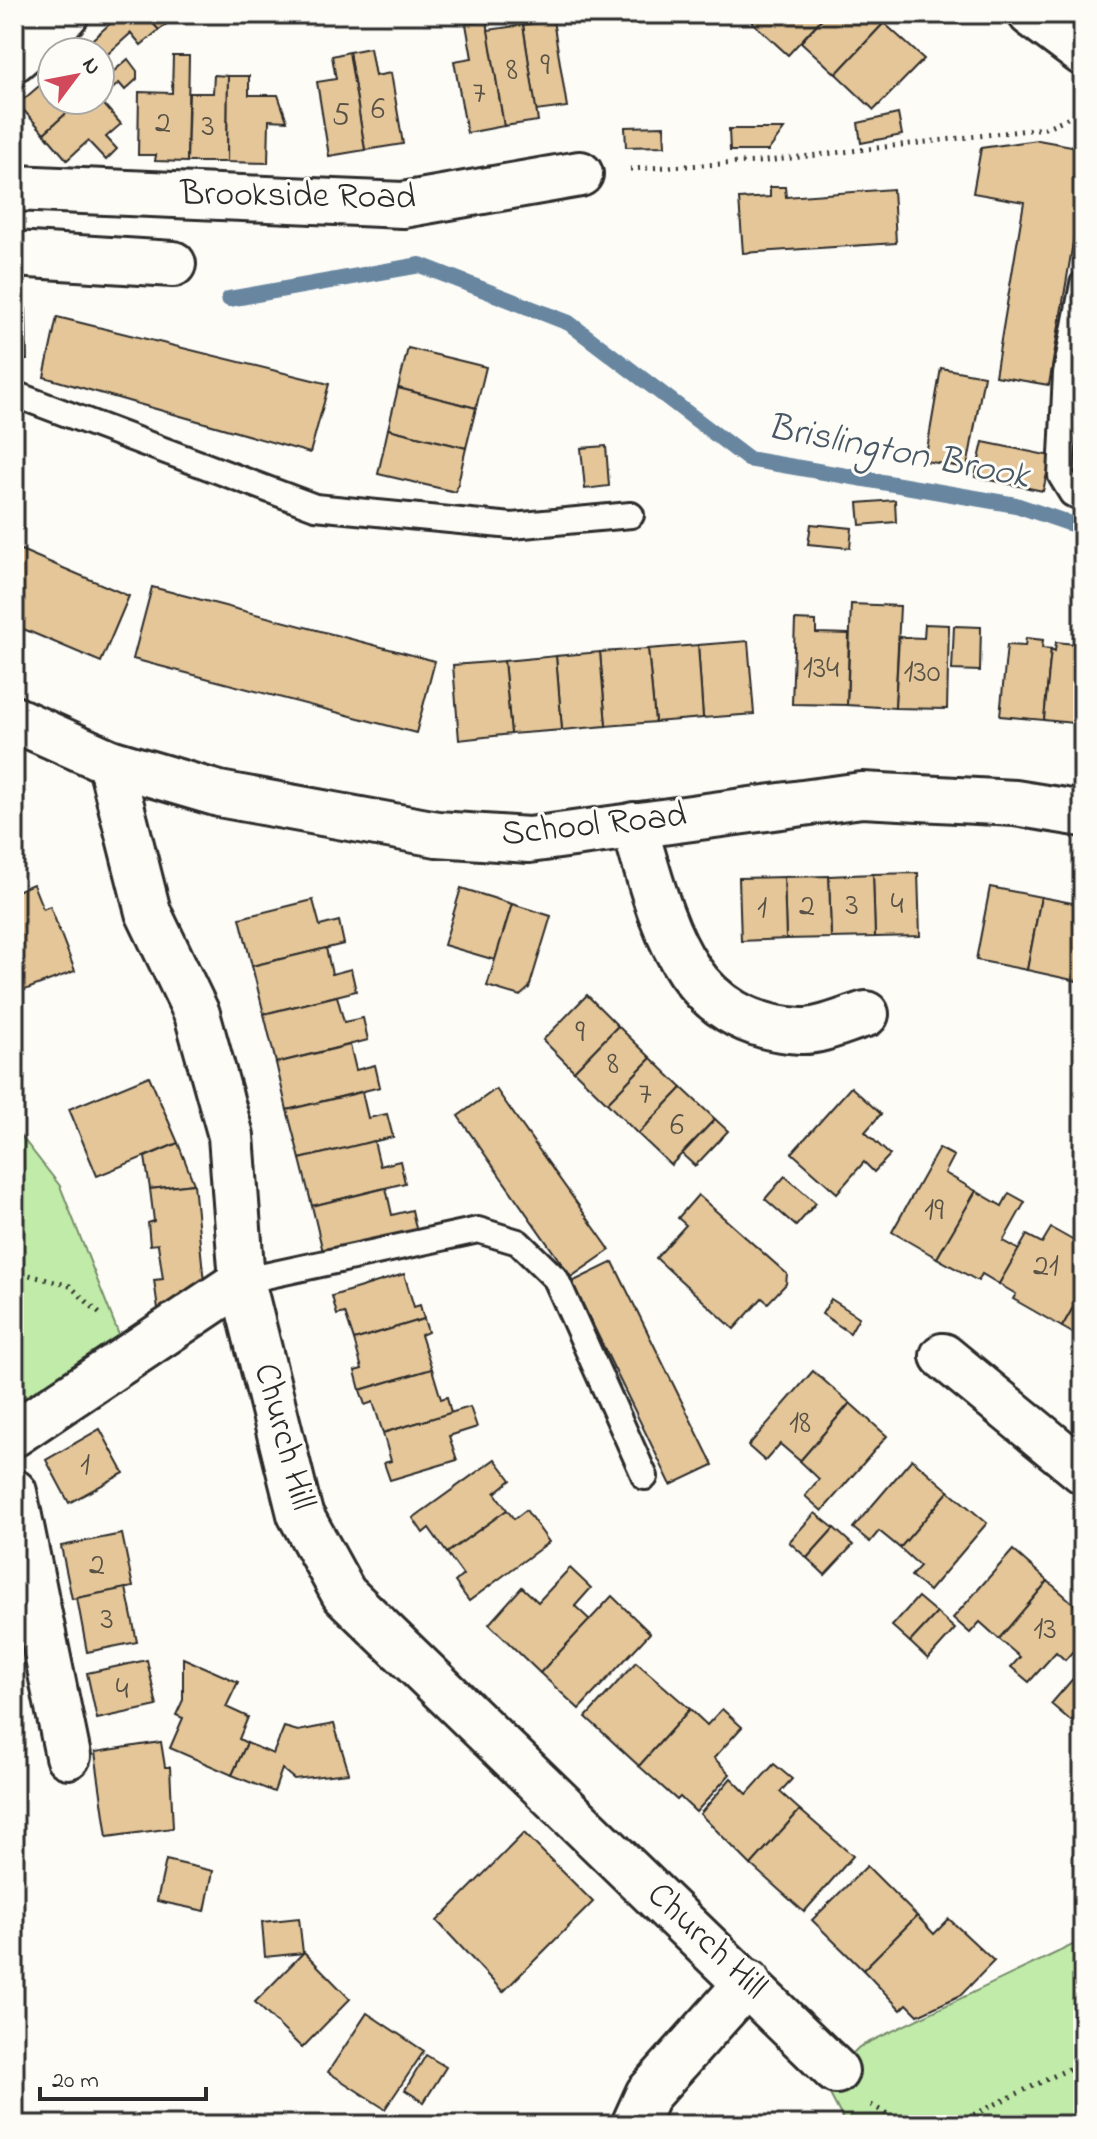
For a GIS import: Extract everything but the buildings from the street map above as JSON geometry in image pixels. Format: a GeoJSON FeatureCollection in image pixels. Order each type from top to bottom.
{"type":"FeatureCollection","features":[{"type":"Feature","properties":{"kind":"street"},"geometry":{"type":"LineString","coordinates":[[14,59],[66,14]]}},
{"type":"Feature","properties":{"kind":"street"},"geometry":{"type":"LineString","coordinates":[[1031,14],[1083,53]]}},
{"type":"Feature","properties":{"kind":"street","name":"Brookside Road"},"geometry":{"type":"LineString","coordinates":[[14,188],[403,205],[580,174]]}},
{"type":"Feature","properties":{"kind":"street"},"geometry":{"type":"LineString","coordinates":[[14,254],[173,264]]}},
{"type":"Feature","properties":{"kind":"street"},"geometry":{"type":"LineString","coordinates":[[14,719],[110,762]]}},
{"type":"Feature","properties":{"kind":"street","name":"School Road"},"geometry":{"type":"LineString","coordinates":[[110,762],[219,794],[437,834],[529,840],[862,795],[1015,803],[1083,814]]}},
{"type":"Feature","properties":{"kind":"street","name":"Church Hill"},"geometry":{"type":"LineString","coordinates":[[110,762],[148,912],[197,1014],[231,1136],[242,1281],[300,1514],[344,1594],[748,1982],[836,2071]]}},
{"type":"Feature","properties":{"kind":"street"},"geometry":{"type":"LineString","coordinates":[[634,825],[659,910],[682,961],[715,1003],[753,1021],[803,1031],[866,1014]]}},
{"type":"Feature","properties":{"kind":"street"},"geometry":{"type":"LineString","coordinates":[[14,1434],[242,1281]]}},
{"type":"Feature","properties":{"kind":"street"},"geometry":{"type":"LineString","coordinates":[[943,1356],[1083,1471]]}},
{"type":"Feature","properties":{"kind":"street"},"geometry":{"type":"LineString","coordinates":[[14,1492],[68,1756]]}},
{"type":"Feature","properties":{"kind":"street"},"geometry":{"type":"LineString","coordinates":[[634,2125],[648,2094],[748,1982]]}},
{"type":"Feature","properties":{"kind":"lane"},"geometry":{"type":"LineString","coordinates":[[1083,284],[1066,373],[1061,476],[1072,494],[1083,498]]}},
{"type":"Feature","properties":{"kind":"lane"},"geometry":{"type":"LineString","coordinates":[[14,394],[315,507],[512,526],[631,515]]}},
{"type":"Feature","properties":{"kind":"lane"},"geometry":{"type":"LineString","coordinates":[[242,1281],[478,1230],[518,1242],[556,1279],[645,1477]]}},
{"type":"Feature","properties":{"kind":"path"},"geometry":{"type":"LineString","coordinates":[[580,174],[758,162],[1045,128],[1083,111]]}},
{"type":"Feature","properties":{"kind":"path"},"geometry":{"type":"LineString","coordinates":[[14,1271],[70,1286],[136,1353]]}},
{"type":"Feature","properties":{"kind":"path"},"geometry":{"type":"LineString","coordinates":[[952,2125],[1083,2062]]}},
{"type":"Feature","properties":{"kind":"green space"},"geometry":{"type":"Polygon","coordinates":[[[14,1127],[60,1186],[123,1345],[14,1411],[14,1127]]]}},
{"type":"Feature","properties":{"kind":"green space"},"geometry":{"type":"Polygon","coordinates":[[[1083,1940],[1083,2125],[846,2125],[824,2083],[859,2047],[1083,1940]]]}},
{"type":"Feature","properties":{"kind":"waterway","name":"Brislington Brook"},"geometry":{"type":"LineString","coordinates":[[229,299],[420,265],[569,323],[748,459],[1016,505],[1083,528]]}}]}
